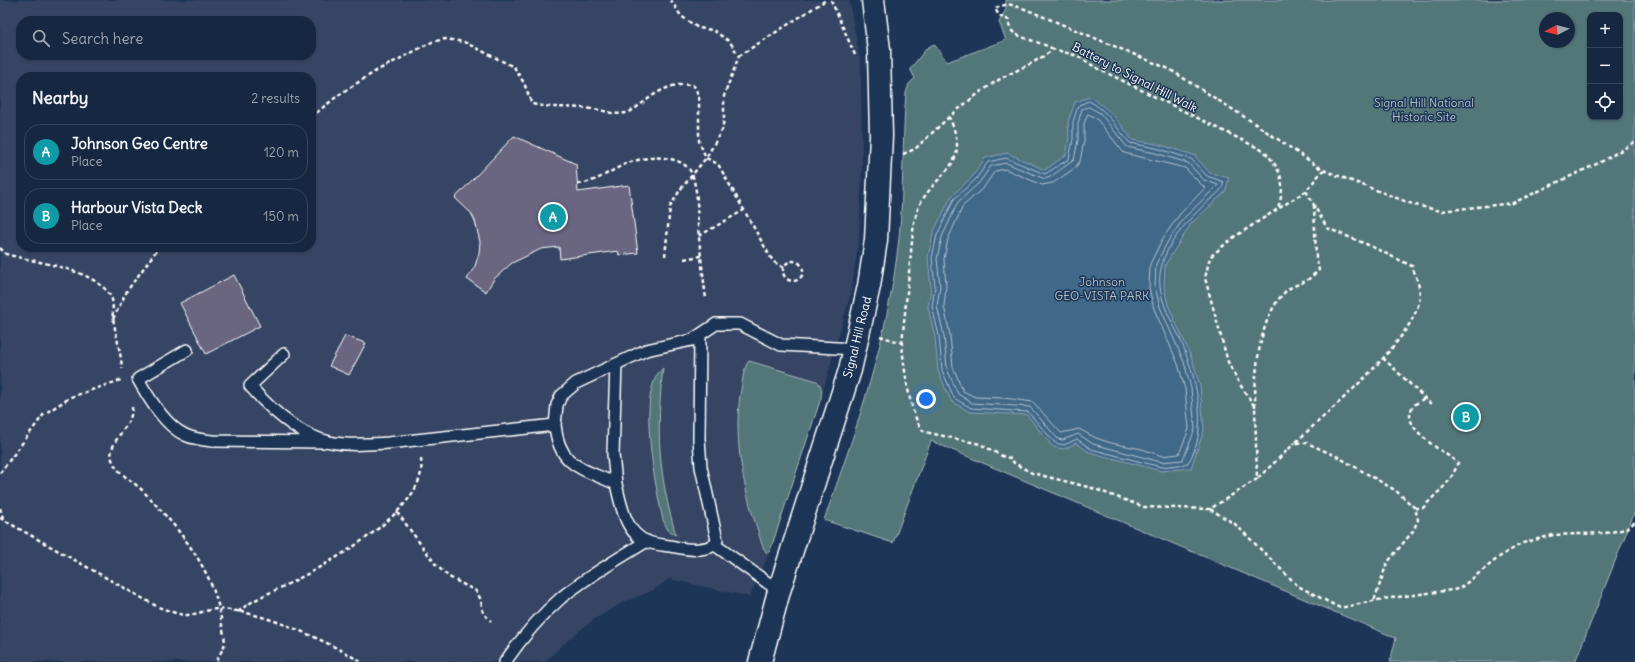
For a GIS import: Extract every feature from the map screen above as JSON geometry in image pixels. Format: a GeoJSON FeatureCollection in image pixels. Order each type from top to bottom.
{"type":"FeatureCollection","features":[{"type":"Feature","properties":{"kind":"street","name":"Signal Hill Road"},"geometry":{"type":"LineString","coordinates":[[760,662],[779,591],[833,428],[855,349],[869,286],[876,240],[879,195],[881,85],[879,50],[873,0]]}},
{"type":"Feature","properties":{"kind":"lane"},"geometry":{"type":"LineString","coordinates":[[616,484],[569,462],[562,453],[556,441],[555,425],[557,405],[561,396],[567,389],[576,383],[646,350],[668,344],[682,343],[700,335],[716,324],[740,324],[780,345],[855,349]]}},
{"type":"Feature","properties":{"kind":"lane"},"geometry":{"type":"LineString","coordinates":[[700,335],[698,439],[701,467],[717,540],[715,545]]}},
{"type":"Feature","properties":{"kind":"lane"},"geometry":{"type":"LineString","coordinates":[[187,350],[138,379],[151,401],[167,420],[183,435],[196,439],[212,441],[381,443],[555,425]]}},
{"type":"Feature","properties":{"kind":"lane"},"geometry":{"type":"LineString","coordinates":[[284,354],[250,386],[282,417],[297,428],[330,442]]}},
{"type":"Feature","properties":{"kind":"lane"},"geometry":{"type":"LineString","coordinates":[[616,364],[613,454],[616,484],[623,512],[630,526],[636,536],[647,541],[696,550],[715,545]]}},
{"type":"Feature","properties":{"kind":"lane"},"geometry":{"type":"LineString","coordinates":[[505,662],[537,621],[561,598],[583,581],[647,541]]}},
{"type":"Feature","properties":{"kind":"lane"},"geometry":{"type":"LineString","coordinates":[[715,545],[779,591]]}},
{"type":"Feature","properties":{"kind":"path"},"geometry":{"type":"LineString","coordinates":[[671,0],[681,16],[698,28],[713,30],[730,42],[739,56]]}},
{"type":"Feature","properties":{"kind":"path"},"geometry":{"type":"LineString","coordinates":[[665,256],[670,207],[680,190],[693,176],[706,158],[722,130],[724,119],[724,96],[739,56],[826,0]]}},
{"type":"Feature","properties":{"kind":"path"},"geometry":{"type":"LineString","coordinates":[[831,0],[855,57]]}},
{"type":"Feature","properties":{"kind":"path"},"geometry":{"type":"LineString","coordinates":[[1053,49],[1042,42],[1013,32],[1009,26],[1009,20],[999,16],[995,8],[1008,4],[1025,9],[1169,69],[1254,123],[1323,170],[1415,205],[1441,211],[1513,203],[1595,165],[1635,142]]}},
{"type":"Feature","properties":{"kind":"path"},"geometry":{"type":"LineString","coordinates":[[316,113],[340,94],[376,71],[432,42],[445,39],[464,42],[514,67],[524,83],[532,104],[547,108],[594,109],[608,113],[621,114],[630,112],[649,98],[668,87],[684,83],[694,86],[699,96],[699,141],[706,158],[718,164],[771,258],[774,262],[784,268]]}},
{"type":"Feature","properties":{"kind":"path","name":"Battery to Signal Hill Walk"},"geometry":{"type":"LineString","coordinates":[[901,155],[915,149],[949,117],[981,91],[1020,68],[1042,59],[1053,49],[1078,56],[1095,67],[1264,151],[1276,163],[1280,177],[1283,191],[1278,208]]}},
{"type":"Feature","properties":{"kind":"path"},"geometry":{"type":"LineString","coordinates":[[949,117],[958,141],[957,150],[955,159],[947,171],[920,205],[914,222],[902,343],[903,364],[914,413],[920,428],[925,432],[980,444],[1004,457],[1011,458],[1014,463],[1032,473],[1092,488],[1144,507],[1210,509],[1235,524],[1298,586],[1340,608],[1374,601],[1459,589],[1502,556],[1523,543],[1553,536],[1606,533],[1626,529],[1635,522]]}},
{"type":"Feature","properties":{"kind":"path"},"geometry":{"type":"LineString","coordinates":[[578,184],[599,179],[623,165],[649,158],[672,160],[682,164],[693,176],[696,188],[699,236],[706,299]]}},
{"type":"Feature","properties":{"kind":"path"},"geometry":{"type":"LineString","coordinates":[[1255,407],[1239,383],[1228,362],[1205,278],[1210,257],[1234,237],[1306,191],[1323,170]]}},
{"type":"Feature","properties":{"kind":"path"},"geometry":{"type":"LineString","coordinates":[[1210,509],[1258,479],[1383,358],[1411,319],[1419,301],[1419,284],[1412,266],[1366,244],[1327,228],[1306,191]]}},
{"type":"Feature","properties":{"kind":"path"},"geometry":{"type":"LineString","coordinates":[[1258,479],[1255,376],[1260,345],[1276,302],[1287,290],[1308,280],[1318,270],[1316,257],[1314,204]]}},
{"type":"Feature","properties":{"kind":"path"},"geometry":{"type":"LineString","coordinates":[[699,236],[744,210]]}},
{"type":"Feature","properties":{"kind":"path"},"geometry":{"type":"LineString","coordinates":[[0,248],[6,254],[75,271],[97,282],[111,298],[113,319],[121,355],[122,373]]}},
{"type":"Feature","properties":{"kind":"path"},"geometry":{"type":"LineString","coordinates":[[113,319],[127,291],[155,252]]}},
{"type":"Feature","properties":{"kind":"path"},"geometry":{"type":"LineString","coordinates":[[684,259],[701,256]]}},
{"type":"Feature","properties":{"kind":"path"},"geometry":{"type":"LineString","coordinates":[[797,262],[803,270],[802,276],[794,281],[788,280],[784,274],[784,268],[788,263],[797,262]]}},
{"type":"Feature","properties":{"kind":"path"},"geometry":{"type":"LineString","coordinates":[[880,336],[902,343]]}},
{"type":"Feature","properties":{"kind":"path"},"geometry":{"type":"LineString","coordinates":[[1383,358],[1432,405]]}},
{"type":"Feature","properties":{"kind":"path"},"geometry":{"type":"LineString","coordinates":[[0,473],[44,414],[56,405],[71,397],[123,379],[126,385]]}},
{"type":"Feature","properties":{"kind":"path"},"geometry":{"type":"LineString","coordinates":[[1415,508],[1423,508],[1430,499],[1438,495],[1446,485],[1458,463],[1438,449],[1412,427],[1410,419],[1412,408],[1424,398]]}},
{"type":"Feature","properties":{"kind":"path"},"geometry":{"type":"LineString","coordinates":[[132,404],[130,419],[112,450],[112,461],[121,473],[135,483],[154,503],[187,542],[202,564],[220,609],[225,644],[216,662]]}},
{"type":"Feature","properties":{"kind":"path"},"geometry":{"type":"LineString","coordinates":[[238,612],[251,601],[288,584],[358,544],[386,523],[397,512],[416,487],[422,472],[419,439]]}},
{"type":"Feature","properties":{"kind":"path"},"geometry":{"type":"LineString","coordinates":[[1295,443],[1307,443],[1338,457],[1395,490],[1415,508],[1418,520],[1414,531],[1387,563],[1374,601]]}},
{"type":"Feature","properties":{"kind":"path"},"geometry":{"type":"LineString","coordinates":[[0,508],[2,518],[158,607],[187,615],[220,609],[238,612],[287,626],[322,641],[361,662]]}},
{"type":"Feature","properties":{"kind":"path"},"geometry":{"type":"LineString","coordinates":[[397,512],[436,565],[448,577],[476,591],[481,600],[483,613],[491,621]]}},
{"type":"Feature","properties":{"kind":"shaded area"},"geometry":{"type":"Polygon","coordinates":[[[0,0],[849,0],[861,64],[862,171],[859,239],[851,293],[821,398],[770,551],[750,597],[669,579],[654,590],[624,602],[593,620],[562,645],[545,662],[0,662],[0,0]]]}},
{"type":"Feature","properties":{"kind":"green space","name":"Johnson GEO-VISTA PARK"},"geometry":{"type":"Polygon","coordinates":[[[1006,0],[1635,0],[1635,511],[1575,662],[1390,662],[1396,638],[931,441],[893,543],[824,520],[860,416],[880,346],[888,310],[901,220],[906,93],[909,84],[915,78],[910,69],[927,48],[934,44],[947,62],[1006,40],[999,22],[1006,9],[1006,0]]]}},
{"type":"Feature","properties":{"kind":"green space"},"geometry":{"type":"Polygon","coordinates":[[[749,361],[817,381],[821,387],[821,398],[770,551],[767,553],[761,543],[747,495],[738,440],[739,402],[744,372],[749,361]]]}},
{"type":"Feature","properties":{"kind":"green space"},"geometry":{"type":"Polygon","coordinates":[[[663,368],[659,432],[660,452],[665,492],[676,535],[668,530],[663,520],[656,486],[650,440],[650,396],[655,379],[663,368]]]}},
{"type":"Feature","properties":{"kind":"water"},"geometry":{"type":"Polygon","coordinates":[[[1090,97],[1114,116],[1132,140],[1157,144],[1194,155],[1210,173],[1229,178],[1225,192],[1191,224],[1165,265],[1164,287],[1168,305],[1192,359],[1200,386],[1204,430],[1191,468],[1161,471],[1089,452],[1076,443],[1064,449],[1053,447],[1027,415],[970,412],[951,401],[938,371],[935,337],[928,307],[931,287],[928,258],[933,233],[951,197],[973,176],[985,158],[1007,153],[1045,170],[1066,155],[1069,139],[1068,122],[1075,102],[1090,97]]]}},
{"type":"Feature","properties":{"kind":"building"},"geometry":{"type":"Polygon","coordinates":[[[514,136],[576,164],[578,192],[629,185],[638,253],[619,255],[618,251],[560,259],[559,247],[541,249],[512,263],[494,279],[486,292],[467,279],[475,266],[479,253],[480,242],[475,221],[471,213],[455,198],[514,136]]]}},
{"type":"Feature","properties":{"kind":"building"},"geometry":{"type":"Polygon","coordinates":[[[234,275],[260,326],[206,354],[180,303],[234,275]]]}},
{"type":"Feature","properties":{"kind":"building"},"geometry":{"type":"Polygon","coordinates":[[[345,336],[366,343],[349,375],[329,366],[345,336]]]}},
{"type":"Feature","properties":{"kind":"place","name":"Johnson Geo Centre"},"geometry":{"type":"Point","coordinates":[553,217]}},
{"type":"Feature","properties":{"kind":"place","name":"Harbour Vista Deck"},"geometry":{"type":"Point","coordinates":[1466,417]}},
{"type":"Feature","properties":{"kind":"park label","name":"Signal Hill National Historic Site"},"geometry":{"type":"Point","coordinates":[1424,109]}}]}
